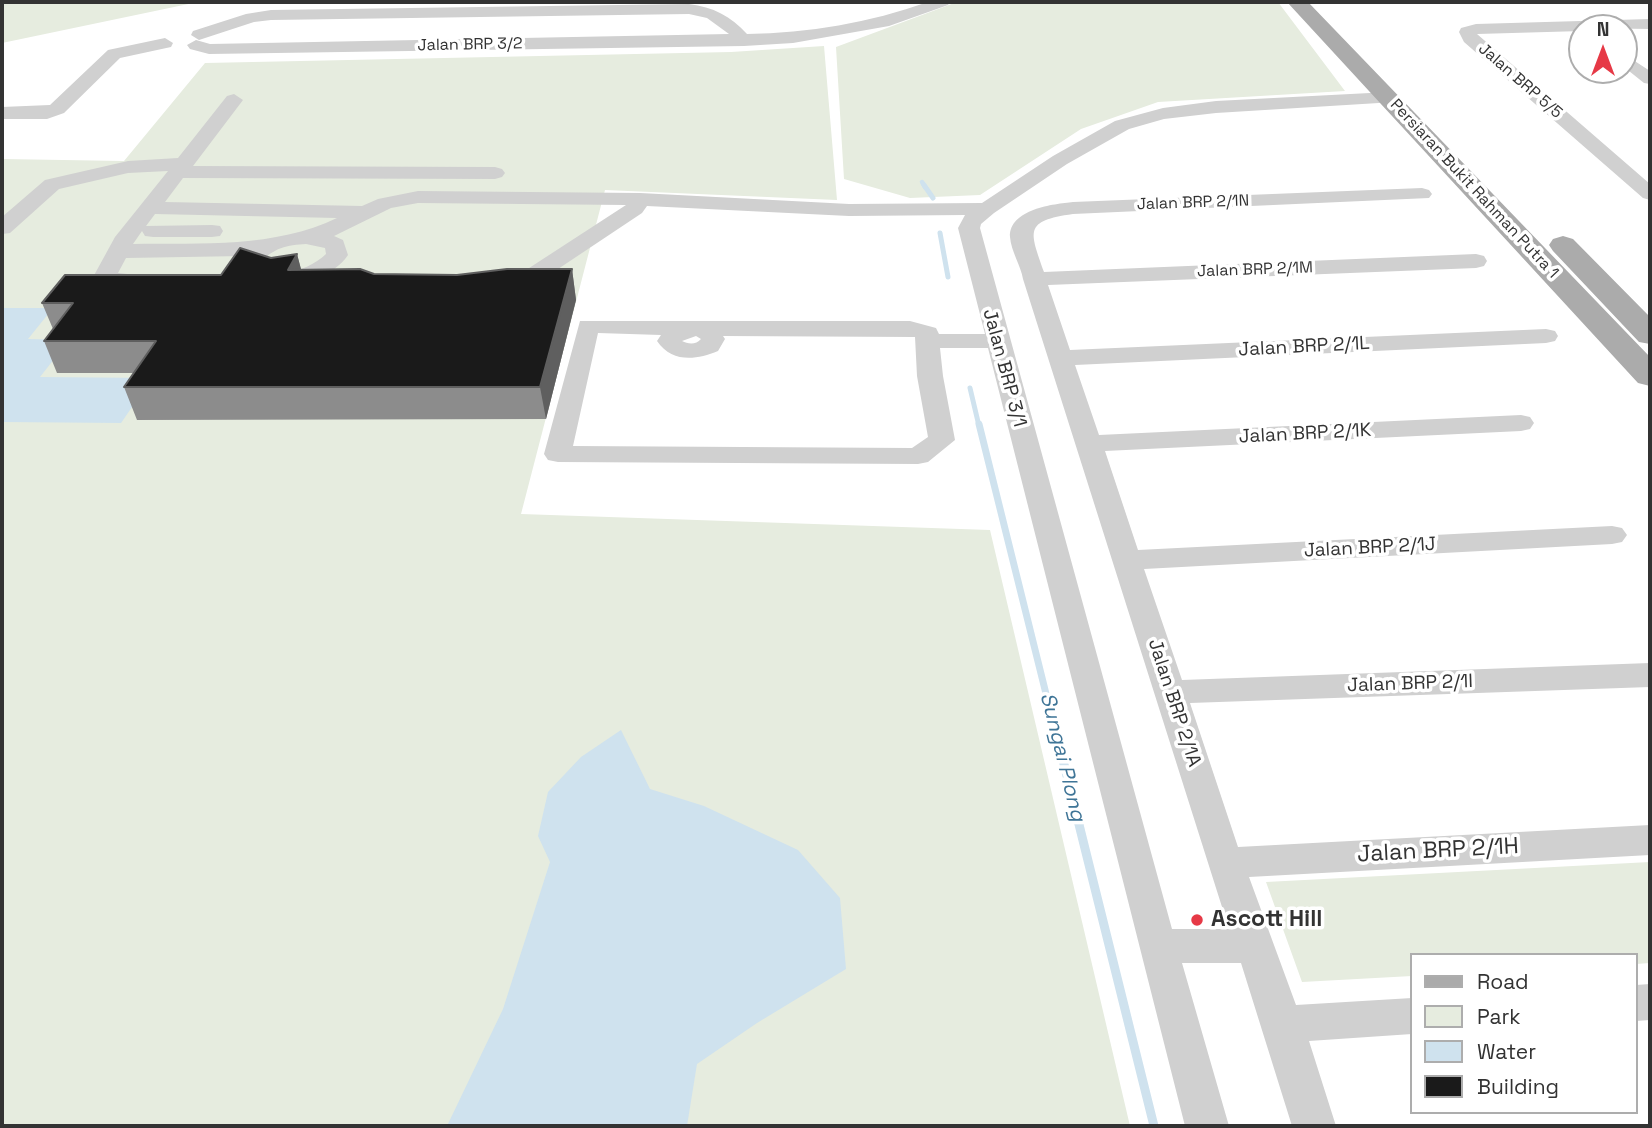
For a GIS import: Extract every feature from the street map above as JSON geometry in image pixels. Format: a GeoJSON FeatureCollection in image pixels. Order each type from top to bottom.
{"type":"FeatureCollection","features":[{"type":"Feature","properties":{"kind":"main road","name":"Persiaran Bukit Rahman Putra 1"},"geometry":{"type":"LineString","coordinates":[[1297,2],[1411,101],[1650,335]]}},
{"type":"Feature","properties":{"kind":"main road","name":"Persiaran Bukit Rahman Putra 1"},"geometry":{"type":"LineString","coordinates":[[1323,2],[1368,47],[1411,101],[1650,376]]}},
{"type":"Feature","properties":{"kind":"street","name":"Jalan BRP 3/2"},"geometry":{"type":"LineString","coordinates":[[197,40],[209,49],[744,41],[822,34],[889,21],[933,3]]}},
{"type":"Feature","properties":{"kind":"street","name":"Jalan BRP 3/2"},"geometry":{"type":"LineString","coordinates":[[197,40],[252,17],[271,15],[689,9],[707,11],[734,27],[744,41]]}},
{"type":"Feature","properties":{"kind":"street","name":"Jalan BRP 5/5"},"geometry":{"type":"LineString","coordinates":[[1568,27],[1476,29],[1467,32],[1470,38],[1650,194]]}},
{"type":"Feature","properties":{"kind":"street"},"geometry":{"type":"LineString","coordinates":[[2,113],[47,113],[57,109],[114,54],[165,43],[175,36],[197,40]]}},
{"type":"Feature","properties":{"kind":"street"},"geometry":{"type":"LineString","coordinates":[[154,282],[103,279],[132,231],[234,100]]}},
{"type":"Feature","properties":{"kind":"street"},"geometry":{"type":"LineString","coordinates":[[321,240],[365,212],[385,204],[418,197],[637,204],[855,221],[979,215],[1060,160],[1122,125],[1163,114],[1216,107],[1411,101]]}},
{"type":"Feature","properties":{"kind":"street"},"geometry":{"type":"LineString","coordinates":[[2,228],[52,184],[128,167],[495,173]]}},
{"type":"Feature","properties":{"kind":"street"},"geometry":{"type":"LineString","coordinates":[[335,213],[348,194],[378,173]]}},
{"type":"Feature","properties":{"kind":"street"},"geometry":{"type":"LineString","coordinates":[[163,190],[348,194]]}},
{"type":"Feature","properties":{"kind":"street","name":"Jalan BRP 2/1N"},"geometry":{"type":"LineString","coordinates":[[1034,279],[1021,236],[1023,227],[1042,214],[1056,210],[1422,194]]}},
{"type":"Feature","properties":{"kind":"street"},"geometry":{"type":"LineString","coordinates":[[229,274],[257,259],[285,239],[321,240],[427,206],[637,204]]}},
{"type":"Feature","properties":{"kind":"street"},"geometry":{"type":"LineString","coordinates":[[485,295],[506,293],[531,272],[637,204]]}},
{"type":"Feature","properties":{"kind":"street"},"geometry":{"type":"LineString","coordinates":[[149,208],[365,212]]}},
{"type":"Feature","properties":{"kind":"street","name":"Jalan BRP 3/1"},"geometry":{"type":"LineString","coordinates":[[979,215],[969,228],[996,337],[1157,946],[1208,1126]]}},
{"type":"Feature","properties":{"kind":"street"},"geometry":{"type":"LineString","coordinates":[[132,231],[212,231]]}},
{"type":"Feature","properties":{"kind":"street"},"geometry":{"type":"LineString","coordinates":[[257,259],[271,278],[292,278],[317,271],[330,265],[337,255],[335,246],[321,240]]}},
{"type":"Feature","properties":{"kind":"street"},"geometry":{"type":"LineString","coordinates":[[118,251],[257,259]]}},
{"type":"Feature","properties":{"kind":"street","name":"Jalan BRP 2/1M"},"geometry":{"type":"LineString","coordinates":[[1034,279],[1476,261]]}},
{"type":"Feature","properties":{"kind":"street"},"geometry":{"type":"LineString","coordinates":[[317,271],[342,281]]}},
{"type":"Feature","properties":{"kind":"street","name":"Jalan BRP 2/1A"},"geometry":{"type":"LineString","coordinates":[[1034,279],[1225,863],[1283,1024],[1314,1126]]}},
{"type":"Feature","properties":{"kind":"street"},"geometry":{"type":"LineString","coordinates":[[937,337],[930,376],[942,440],[918,456],[558,454],[588,326],[696,329],[910,328],[970,346],[996,337]]}},
{"type":"Feature","properties":{"kind":"street","name":"Jalan BRP 2/1L"},"geometry":{"type":"LineString","coordinates":[[1062,358],[1546,336]]}},
{"type":"Feature","properties":{"kind":"street"},"geometry":{"type":"LineString","coordinates":[[937,337],[996,337]]}},
{"type":"Feature","properties":{"kind":"street","name":"Jalan BRP 2/1K"},"geometry":{"type":"LineString","coordinates":[[1088,444],[1521,423]]}},
{"type":"Feature","properties":{"kind":"street","name":"Jalan BRP 2/1J"},"geometry":{"type":"LineString","coordinates":[[1127,560],[1612,535]]}},
{"type":"Feature","properties":{"kind":"street","name":"Jalan BRP 2/1I"},"geometry":{"type":"LineString","coordinates":[[1171,692],[1650,676]]}},
{"type":"Feature","properties":{"kind":"street","name":"Jalan BRP 2/1H"},"geometry":{"type":"LineString","coordinates":[[1225,863],[1650,840]]}},
{"type":"Feature","properties":{"kind":"street"},"geometry":{"type":"LineString","coordinates":[[1157,946],[1254,946]]}},
{"type":"Feature","properties":{"kind":"street"},"geometry":{"type":"LineString","coordinates":[[1283,1024],[1410,1016]]}},
{"type":"Feature","properties":{"kind":"green space"},"geometry":{"type":"Polygon","coordinates":[[[2,2],[198,2],[2,43],[2,2]]]}},
{"type":"Feature","properties":{"kind":"green space"},"geometry":{"type":"Polygon","coordinates":[[[957,2],[1278,2],[1345,91],[1158,102],[1081,129],[980,195],[910,198],[844,179],[836,47],[957,2]]]}},
{"type":"Feature","properties":{"kind":"green space"},"geometry":{"type":"Polygon","coordinates":[[[824,46],[837,200],[605,190],[521,514],[990,530],[1130,1126],[2,1126],[2,159],[124,161],[205,63],[731,52],[824,46]]]}},
{"type":"Feature","properties":{"kind":"green space"},"geometry":{"type":"Polygon","coordinates":[[[1650,862],[1650,963],[1638,964],[1638,953],[1410,953],[1410,976],[1302,982],[1266,882],[1650,862]]]}},
{"type":"Feature","properties":{"kind":"water"},"geometry":{"type":"Polygon","coordinates":[[[2,308],[53,308],[28,339],[69,340],[40,377],[152,378],[121,423],[2,422],[2,308]]]}},
{"type":"Feature","properties":{"kind":"water"},"geometry":{"type":"Polygon","coordinates":[[[621,730],[650,789],[704,806],[798,850],[840,898],[846,969],[757,1023],[697,1064],[687,1126],[447,1126],[503,1009],[550,862],[538,836],[548,792],[581,757],[621,730]]]}},
{"type":"Feature","properties":{"kind":"building"},"geometry":{"type":"Polygon","coordinates":[[[240,248],[271,258],[297,254],[288,270],[360,269],[374,274],[457,275],[507,269],[572,269],[540,387],[124,387],[156,341],[44,341],[73,303],[42,303],[65,275],[221,275],[240,248]]]}},
{"type":"Feature","properties":{"kind":"waterway","name":"Sungai Plong"},"geometry":{"type":"LineString","coordinates":[[922,182],[925,187]]}},
{"type":"Feature","properties":{"kind":"waterway","name":"Sungai Plong"},"geometry":{"type":"LineString","coordinates":[[924,185],[933,198]]}},
{"type":"Feature","properties":{"kind":"waterway","name":"Sungai Plong"},"geometry":{"type":"LineString","coordinates":[[940,233],[948,277]]}},
{"type":"Feature","properties":{"kind":"waterway","name":"Sungai Plong"},"geometry":{"type":"LineString","coordinates":[[970,388],[979,426]]}},
{"type":"Feature","properties":{"kind":"waterway","name":"Sungai Plong"},"geometry":{"type":"LineString","coordinates":[[979,424],[1056,734]]}},
{"type":"Feature","properties":{"kind":"waterway","name":"Sungai Plong"},"geometry":{"type":"LineString","coordinates":[[1056,732],[1154,1126]]}},
{"type":"Feature","properties":{"kind":"place","name":"Ascott Hill"},"geometry":{"type":"Point","coordinates":[1197,920]}}]}
